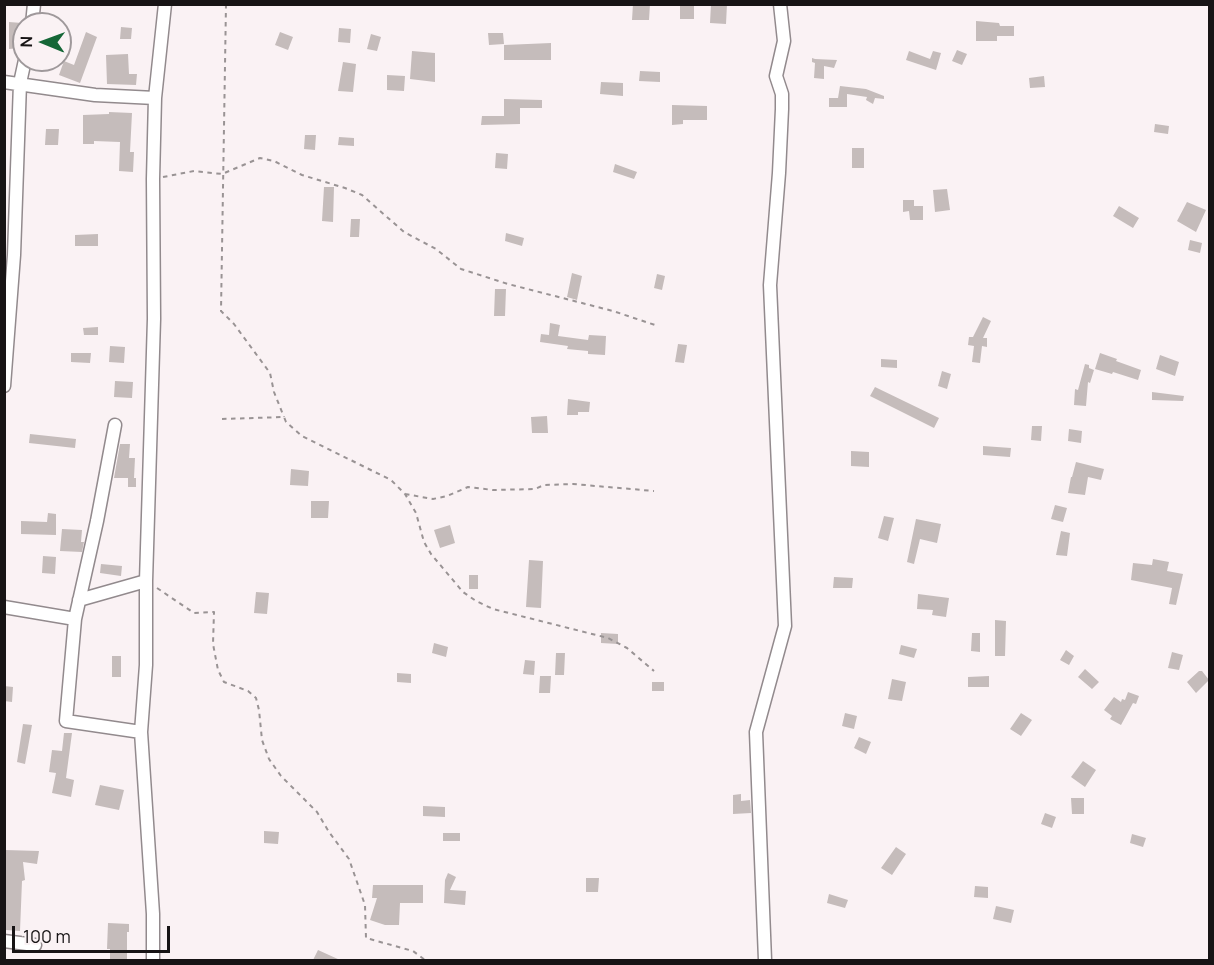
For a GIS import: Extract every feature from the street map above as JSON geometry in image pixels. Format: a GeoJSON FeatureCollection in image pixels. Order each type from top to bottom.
{"type":"FeatureCollection","features":[{"type":"Feature","properties":{"kind":"street"},"geometry":{"type":"LineString","coordinates":[[153,960],[153,914],[141,732],[146,665],[146,581],[154,319],[155,98],[165,4]]}},
{"type":"Feature","properties":{"kind":"street"},"geometry":{"type":"LineString","coordinates":[[765,960],[756,732],[785,626],[770,285],[782,109],[782,94],[776,76],[784,41],[780,4]]}},
{"type":"Feature","properties":{"kind":"street"},"geometry":{"type":"LineString","coordinates":[[4,386],[14,255],[20,83],[22,72]]}},
{"type":"Feature","properties":{"kind":"street"},"geometry":{"type":"LineString","coordinates":[[4,82],[95,95],[155,98]]}},
{"type":"Feature","properties":{"kind":"street"},"geometry":{"type":"LineString","coordinates":[[115,425],[75,619],[66,721],[141,732]]}},
{"type":"Feature","properties":{"kind":"street"},"geometry":{"type":"LineString","coordinates":[[79,600],[146,581]]}},
{"type":"Feature","properties":{"kind":"street"},"geometry":{"type":"LineString","coordinates":[[5,604],[75,619]]}},
{"type":"Feature","properties":{"kind":"street"},"geometry":{"type":"LineString","coordinates":[[4,941],[35,945]]}},
{"type":"Feature","properties":{"kind":"path"},"geometry":{"type":"LineString","coordinates":[[226,4],[221,311],[234,324],[270,373],[274,392],[286,422],[302,436],[391,480],[405,494],[416,513],[424,542],[463,592],[476,601],[493,609],[608,638],[627,648],[654,671]]}},
{"type":"Feature","properties":{"kind":"path"},"geometry":{"type":"LineString","coordinates":[[153,179],[194,171],[222,174],[260,158],[274,161],[302,175],[362,195],[404,232],[436,249],[461,269],[500,282],[613,311],[658,326]]}},
{"type":"Feature","properties":{"kind":"path"},"geometry":{"type":"LineString","coordinates":[[222,419],[284,417]]}},
{"type":"Feature","properties":{"kind":"path"},"geometry":{"type":"LineString","coordinates":[[405,494],[433,499],[468,487],[493,490],[535,489],[544,485],[573,484],[654,491]]}},
{"type":"Feature","properties":{"kind":"path"},"geometry":{"type":"LineString","coordinates":[[146,581],[194,613],[214,612],[213,644],[218,670],[224,682],[248,691],[255,698],[259,710],[262,740],[269,759],[281,776],[317,812],[349,859],[365,905],[366,938],[413,951],[425,960]]}},
{"type":"Feature","properties":{"kind":"building"},"geometry":{"type":"Polygon","coordinates":[[[633,4],[650,4],[649,20],[632,20],[633,4]]]}},
{"type":"Feature","properties":{"kind":"building"},"geometry":{"type":"Polygon","coordinates":[[[711,4],[727,4],[726,24],[710,23],[711,4]]]}},
{"type":"Feature","properties":{"kind":"building"},"geometry":{"type":"Polygon","coordinates":[[[680,5],[694,5],[694,19],[680,19],[680,5]]]}},
{"type":"Feature","properties":{"kind":"building"},"geometry":{"type":"Polygon","coordinates":[[[976,21],[999,23],[1000,26],[1014,26],[1014,36],[997,36],[997,41],[976,41],[976,21]]]}},
{"type":"Feature","properties":{"kind":"building"},"geometry":{"type":"Polygon","coordinates":[[[9,22],[12,22],[12,49],[9,49],[9,22]]]}},
{"type":"Feature","properties":{"kind":"building"},"geometry":{"type":"Polygon","coordinates":[[[121,27],[132,28],[131,39],[120,39],[121,27]]]}},
{"type":"Feature","properties":{"kind":"building"},"geometry":{"type":"Polygon","coordinates":[[[339,28],[351,29],[350,43],[338,42],[339,28]]]}},
{"type":"Feature","properties":{"kind":"building"},"geometry":{"type":"Polygon","coordinates":[[[86,32],[97,37],[80,83],[59,75],[60,72],[72,72],[72,64],[74,65],[86,32]]]}},
{"type":"Feature","properties":{"kind":"building"},"geometry":{"type":"Polygon","coordinates":[[[280,32],[293,37],[288,50],[275,45],[280,32]]]}},
{"type":"Feature","properties":{"kind":"building"},"geometry":{"type":"Polygon","coordinates":[[[488,33],[503,33],[504,44],[489,45],[488,33]]]}},
{"type":"Feature","properties":{"kind":"building"},"geometry":{"type":"Polygon","coordinates":[[[371,34],[381,37],[377,51],[367,49],[371,34]]]}},
{"type":"Feature","properties":{"kind":"building"},"geometry":{"type":"Polygon","coordinates":[[[551,43],[551,60],[504,60],[504,45],[551,43]]]}},
{"type":"Feature","properties":{"kind":"building"},"geometry":{"type":"Polygon","coordinates":[[[957,50],[967,54],[962,65],[952,61],[957,50]]]}},
{"type":"Feature","properties":{"kind":"building"},"geometry":{"type":"Polygon","coordinates":[[[412,51],[435,53],[435,82],[410,79],[412,51]]]}},
{"type":"Feature","properties":{"kind":"building"},"geometry":{"type":"Polygon","coordinates":[[[909,51],[930,59],[933,51],[941,53],[936,70],[906,60],[909,51]]]}},
{"type":"Feature","properties":{"kind":"building"},"geometry":{"type":"Polygon","coordinates":[[[128,54],[129,74],[137,74],[136,85],[107,84],[106,55],[128,54]]]}},
{"type":"Feature","properties":{"kind":"building"},"geometry":{"type":"Polygon","coordinates":[[[812,58],[837,60],[834,68],[824,66],[824,79],[814,78],[815,63],[812,62],[812,58]]]}},
{"type":"Feature","properties":{"kind":"building"},"geometry":{"type":"Polygon","coordinates":[[[343,62],[356,64],[353,92],[338,91],[343,62]]]}},
{"type":"Feature","properties":{"kind":"building"},"geometry":{"type":"Polygon","coordinates":[[[640,71],[660,72],[660,82],[639,81],[640,71]]]}},
{"type":"Feature","properties":{"kind":"building"},"geometry":{"type":"Polygon","coordinates":[[[387,75],[405,76],[404,91],[387,90],[387,75]]]}},
{"type":"Feature","properties":{"kind":"building"},"geometry":{"type":"Polygon","coordinates":[[[1044,76],[1045,87],[1030,88],[1029,78],[1044,76]]]}},
{"type":"Feature","properties":{"kind":"building"},"geometry":{"type":"Polygon","coordinates":[[[601,82],[623,83],[623,96],[600,94],[601,82]]]}},
{"type":"Feature","properties":{"kind":"building"},"geometry":{"type":"Polygon","coordinates":[[[840,86],[866,89],[884,96],[884,99],[875,98],[873,104],[866,100],[867,97],[847,94],[847,107],[829,107],[829,98],[838,98],[840,86]]]}},
{"type":"Feature","properties":{"kind":"building"},"geometry":{"type":"Polygon","coordinates":[[[504,99],[542,100],[542,108],[520,108],[520,124],[481,125],[482,116],[504,116],[504,99]]]}},
{"type":"Feature","properties":{"kind":"building"},"geometry":{"type":"Polygon","coordinates":[[[672,105],[707,106],[707,120],[683,120],[683,124],[672,125],[672,105]]]}},
{"type":"Feature","properties":{"kind":"building"},"geometry":{"type":"Polygon","coordinates":[[[109,112],[132,113],[130,152],[134,152],[133,172],[119,171],[120,142],[94,141],[94,144],[83,144],[83,115],[109,114],[109,112]]]}},
{"type":"Feature","properties":{"kind":"building"},"geometry":{"type":"Polygon","coordinates":[[[1155,124],[1169,126],[1168,134],[1154,132],[1155,124]]]}},
{"type":"Feature","properties":{"kind":"building"},"geometry":{"type":"Polygon","coordinates":[[[46,129],[59,129],[58,145],[45,145],[46,129]]]}},
{"type":"Feature","properties":{"kind":"building"},"geometry":{"type":"Polygon","coordinates":[[[305,135],[316,135],[315,150],[304,149],[305,135]]]}},
{"type":"Feature","properties":{"kind":"building"},"geometry":{"type":"Polygon","coordinates":[[[339,137],[354,138],[354,146],[338,145],[339,137]]]}},
{"type":"Feature","properties":{"kind":"building"},"geometry":{"type":"Polygon","coordinates":[[[852,148],[864,148],[864,168],[852,168],[852,148]]]}},
{"type":"Feature","properties":{"kind":"building"},"geometry":{"type":"Polygon","coordinates":[[[496,153],[508,154],[507,169],[495,168],[496,153]]]}},
{"type":"Feature","properties":{"kind":"building"},"geometry":{"type":"Polygon","coordinates":[[[615,164],[637,172],[634,179],[613,172],[615,164]]]}},
{"type":"Feature","properties":{"kind":"building"},"geometry":{"type":"Polygon","coordinates":[[[324,187],[334,187],[333,222],[322,221],[324,187]]]}},
{"type":"Feature","properties":{"kind":"building"},"geometry":{"type":"Polygon","coordinates":[[[947,189],[950,210],[935,212],[933,190],[947,189]]]}},
{"type":"Feature","properties":{"kind":"building"},"geometry":{"type":"Polygon","coordinates":[[[903,200],[914,200],[914,206],[923,206],[923,220],[910,220],[909,211],[903,212],[903,200]]]}},
{"type":"Feature","properties":{"kind":"building"},"geometry":{"type":"Polygon","coordinates":[[[1187,202],[1206,210],[1196,232],[1177,221],[1187,202]]]}},
{"type":"Feature","properties":{"kind":"building"},"geometry":{"type":"Polygon","coordinates":[[[1119,206],[1139,218],[1133,228],[1113,216],[1119,206]]]}},
{"type":"Feature","properties":{"kind":"building"},"geometry":{"type":"Polygon","coordinates":[[[351,219],[360,219],[359,237],[350,237],[351,219]]]}},
{"type":"Feature","properties":{"kind":"building"},"geometry":{"type":"Polygon","coordinates":[[[506,233],[524,238],[522,246],[505,241],[506,233]]]}},
{"type":"Feature","properties":{"kind":"building"},"geometry":{"type":"Polygon","coordinates":[[[98,234],[98,246],[75,246],[75,235],[98,234]]]}},
{"type":"Feature","properties":{"kind":"building"},"geometry":{"type":"Polygon","coordinates":[[[1190,240],[1202,243],[1200,253],[1188,250],[1190,240]]]}},
{"type":"Feature","properties":{"kind":"building"},"geometry":{"type":"Polygon","coordinates":[[[572,273],[582,276],[577,300],[567,297],[572,273]]]}},
{"type":"Feature","properties":{"kind":"building"},"geometry":{"type":"Polygon","coordinates":[[[657,274],[665,276],[662,290],[654,288],[657,274]]]}},
{"type":"Feature","properties":{"kind":"building"},"geometry":{"type":"Polygon","coordinates":[[[495,289],[506,289],[505,316],[494,316],[495,289]]]}},
{"type":"Feature","properties":{"kind":"building"},"geometry":{"type":"Polygon","coordinates":[[[983,317],[991,321],[983,338],[987,338],[987,347],[982,346],[980,363],[972,362],[974,346],[968,345],[969,337],[973,337],[983,317]]]}},
{"type":"Feature","properties":{"kind":"building"},"geometry":{"type":"Polygon","coordinates":[[[550,323],[560,325],[558,336],[588,340],[589,335],[606,336],[605,355],[588,354],[588,351],[567,349],[568,346],[540,342],[541,334],[549,335],[550,323]]]}},
{"type":"Feature","properties":{"kind":"building"},"geometry":{"type":"Polygon","coordinates":[[[98,327],[98,335],[84,335],[83,328],[98,327]]]}},
{"type":"Feature","properties":{"kind":"building"},"geometry":{"type":"Polygon","coordinates":[[[678,344],[687,345],[684,363],[675,362],[678,344]]]}},
{"type":"Feature","properties":{"kind":"building"},"geometry":{"type":"Polygon","coordinates":[[[110,346],[125,347],[124,363],[109,362],[110,346]]]}},
{"type":"Feature","properties":{"kind":"building"},"geometry":{"type":"Polygon","coordinates":[[[71,353],[91,353],[90,363],[71,362],[71,353]]]}},
{"type":"Feature","properties":{"kind":"building"},"geometry":{"type":"Polygon","coordinates":[[[1100,353],[1141,370],[1138,380],[1095,369],[1100,353]]]}},
{"type":"Feature","properties":{"kind":"building"},"geometry":{"type":"Polygon","coordinates":[[[1160,355],[1179,362],[1175,376],[1156,369],[1160,355]]]}},
{"type":"Feature","properties":{"kind":"building"},"geometry":{"type":"Polygon","coordinates":[[[881,359],[897,360],[897,368],[881,367],[881,359]]]}},
{"type":"Feature","properties":{"kind":"building"},"geometry":{"type":"Polygon","coordinates":[[[1085,364],[1094,370],[1090,383],[1088,382],[1086,406],[1074,405],[1075,389],[1078,390],[1085,364]]]}},
{"type":"Feature","properties":{"kind":"building"},"geometry":{"type":"Polygon","coordinates":[[[942,371],[951,374],[947,389],[938,386],[942,371]]]}},
{"type":"Feature","properties":{"kind":"building"},"geometry":{"type":"Polygon","coordinates":[[[115,381],[133,382],[132,398],[114,397],[115,381]]]}},
{"type":"Feature","properties":{"kind":"building"},"geometry":{"type":"Polygon","coordinates":[[[875,387],[939,418],[934,428],[870,396],[875,387]]]}},
{"type":"Feature","properties":{"kind":"building"},"geometry":{"type":"Polygon","coordinates":[[[1152,392],[1184,396],[1183,401],[1152,400],[1152,392]]]}},
{"type":"Feature","properties":{"kind":"building"},"geometry":{"type":"Polygon","coordinates":[[[568,399],[590,402],[589,412],[567,415],[568,399]]]}},
{"type":"Feature","properties":{"kind":"building"},"geometry":{"type":"Polygon","coordinates":[[[547,416],[548,433],[532,433],[531,417],[547,416]]]}},
{"type":"Feature","properties":{"kind":"building"},"geometry":{"type":"Polygon","coordinates":[[[1032,426],[1042,426],[1041,441],[1031,440],[1032,426]]]}},
{"type":"Feature","properties":{"kind":"building"},"geometry":{"type":"Polygon","coordinates":[[[1069,429],[1082,431],[1081,443],[1068,441],[1069,429]]]}},
{"type":"Feature","properties":{"kind":"building"},"geometry":{"type":"Polygon","coordinates":[[[30,434],[76,439],[75,448],[29,443],[30,434]]]}},
{"type":"Feature","properties":{"kind":"building"},"geometry":{"type":"Polygon","coordinates":[[[120,444],[130,444],[129,458],[135,458],[136,487],[128,487],[128,478],[114,478],[120,444]]]}},
{"type":"Feature","properties":{"kind":"building"},"geometry":{"type":"Polygon","coordinates":[[[983,446],[1011,448],[1010,457],[983,455],[983,446]]]}},
{"type":"Feature","properties":{"kind":"building"},"geometry":{"type":"Polygon","coordinates":[[[851,451],[869,452],[869,467],[851,466],[851,451]]]}},
{"type":"Feature","properties":{"kind":"building"},"geometry":{"type":"Polygon","coordinates":[[[1076,462],[1104,469],[1101,480],[1088,477],[1085,495],[1068,493],[1076,462]]]}},
{"type":"Feature","properties":{"kind":"building"},"geometry":{"type":"Polygon","coordinates":[[[291,469],[309,471],[308,486],[290,485],[291,469]]]}},
{"type":"Feature","properties":{"kind":"building"},"geometry":{"type":"Polygon","coordinates":[[[311,501],[329,501],[328,518],[311,518],[311,501]]]}},
{"type":"Feature","properties":{"kind":"building"},"geometry":{"type":"Polygon","coordinates":[[[1055,505],[1067,508],[1063,522],[1051,519],[1055,505]]]}},
{"type":"Feature","properties":{"kind":"building"},"geometry":{"type":"Polygon","coordinates":[[[48,513],[56,514],[56,535],[21,534],[21,521],[47,522],[48,513]]]}},
{"type":"Feature","properties":{"kind":"building"},"geometry":{"type":"Polygon","coordinates":[[[884,516],[894,518],[888,541],[878,538],[884,516]]]}},
{"type":"Feature","properties":{"kind":"building"},"geometry":{"type":"Polygon","coordinates":[[[916,519],[941,524],[937,543],[920,539],[914,564],[907,562],[916,519]]]}},
{"type":"Feature","properties":{"kind":"building"},"geometry":{"type":"Polygon","coordinates":[[[450,525],[455,543],[440,548],[434,530],[450,525]]]}},
{"type":"Feature","properties":{"kind":"building"},"geometry":{"type":"Polygon","coordinates":[[[62,529],[82,530],[81,542],[84,542],[82,552],[60,551],[62,529]]]}},
{"type":"Feature","properties":{"kind":"building"},"geometry":{"type":"Polygon","coordinates":[[[1061,531],[1070,533],[1067,556],[1056,555],[1061,531]]]}},
{"type":"Feature","properties":{"kind":"building"},"geometry":{"type":"Polygon","coordinates":[[[43,556],[56,557],[55,574],[42,573],[43,556]]]}},
{"type":"Feature","properties":{"kind":"building"},"geometry":{"type":"Polygon","coordinates":[[[1153,559],[1169,562],[1167,571],[1183,574],[1176,605],[1169,604],[1172,588],[1131,580],[1133,563],[1152,565],[1153,559]]]}},
{"type":"Feature","properties":{"kind":"building"},"geometry":{"type":"Polygon","coordinates":[[[529,560],[543,561],[541,608],[526,607],[529,560]]]}},
{"type":"Feature","properties":{"kind":"building"},"geometry":{"type":"Polygon","coordinates":[[[101,564],[122,566],[121,576],[100,573],[101,564]]]}},
{"type":"Feature","properties":{"kind":"building"},"geometry":{"type":"Polygon","coordinates":[[[469,575],[478,575],[478,589],[469,589],[469,575]]]}},
{"type":"Feature","properties":{"kind":"building"},"geometry":{"type":"Polygon","coordinates":[[[834,577],[853,578],[852,588],[833,588],[834,577]]]}},
{"type":"Feature","properties":{"kind":"building"},"geometry":{"type":"Polygon","coordinates":[[[256,592],[269,593],[267,614],[254,613],[256,592]]]}},
{"type":"Feature","properties":{"kind":"building"},"geometry":{"type":"Polygon","coordinates":[[[918,594],[949,598],[946,617],[932,615],[933,610],[917,609],[918,594]]]}},
{"type":"Feature","properties":{"kind":"building"},"geometry":{"type":"Polygon","coordinates":[[[995,620],[1006,621],[1005,656],[995,656],[995,620]]]}},
{"type":"Feature","properties":{"kind":"building"},"geometry":{"type":"Polygon","coordinates":[[[601,633],[618,634],[618,644],[601,643],[601,633]]]}},
{"type":"Feature","properties":{"kind":"building"},"geometry":{"type":"Polygon","coordinates":[[[972,633],[980,633],[980,652],[971,651],[972,633]]]}},
{"type":"Feature","properties":{"kind":"building"},"geometry":{"type":"Polygon","coordinates":[[[434,643],[448,647],[446,657],[432,653],[434,643]]]}},
{"type":"Feature","properties":{"kind":"building"},"geometry":{"type":"Polygon","coordinates":[[[901,645],[917,649],[914,658],[899,654],[901,645]]]}},
{"type":"Feature","properties":{"kind":"building"},"geometry":{"type":"Polygon","coordinates":[[[1066,650],[1074,656],[1069,665],[1060,660],[1066,650]]]}},
{"type":"Feature","properties":{"kind":"building"},"geometry":{"type":"Polygon","coordinates":[[[1172,652],[1183,655],[1179,670],[1168,668],[1172,652]]]}},
{"type":"Feature","properties":{"kind":"building"},"geometry":{"type":"Polygon","coordinates":[[[556,653],[565,653],[564,675],[555,675],[556,653]]]}},
{"type":"Feature","properties":{"kind":"building"},"geometry":{"type":"Polygon","coordinates":[[[112,656],[121,656],[121,677],[112,677],[112,656]]]}},
{"type":"Feature","properties":{"kind":"building"},"geometry":{"type":"Polygon","coordinates":[[[525,660],[535,661],[534,675],[523,674],[525,660]]]}},
{"type":"Feature","properties":{"kind":"building"},"geometry":{"type":"Polygon","coordinates":[[[1085,669],[1099,682],[1092,689],[1078,677],[1085,669]]]}},
{"type":"Feature","properties":{"kind":"building"},"geometry":{"type":"Polygon","coordinates":[[[1202,671],[1209,680],[1196,693],[1187,682],[1202,671]]]}},
{"type":"Feature","properties":{"kind":"building"},"geometry":{"type":"Polygon","coordinates":[[[397,673],[411,674],[411,683],[397,682],[397,673]]]}},
{"type":"Feature","properties":{"kind":"building"},"geometry":{"type":"Polygon","coordinates":[[[540,676],[551,676],[550,693],[539,693],[540,676]]]}},
{"type":"Feature","properties":{"kind":"building"},"geometry":{"type":"Polygon","coordinates":[[[989,676],[989,687],[968,687],[968,677],[989,676]]]}},
{"type":"Feature","properties":{"kind":"building"},"geometry":{"type":"Polygon","coordinates":[[[892,679],[906,682],[902,701],[888,699],[892,679]]]}},
{"type":"Feature","properties":{"kind":"building"},"geometry":{"type":"Polygon","coordinates":[[[652,682],[664,682],[664,691],[652,691],[652,682]]]}},
{"type":"Feature","properties":{"kind":"building"},"geometry":{"type":"Polygon","coordinates":[[[4,686],[13,687],[12,702],[4,701],[4,686]]]}},
{"type":"Feature","properties":{"kind":"building"},"geometry":{"type":"Polygon","coordinates":[[[1128,692],[1139,696],[1121,725],[1110,719],[1112,716],[1104,710],[1114,697],[1121,702],[1122,699],[1125,700],[1128,692]]]}},
{"type":"Feature","properties":{"kind":"building"},"geometry":{"type":"Polygon","coordinates":[[[845,713],[857,716],[854,729],[842,726],[845,713]]]}},
{"type":"Feature","properties":{"kind":"building"},"geometry":{"type":"Polygon","coordinates":[[[1021,713],[1032,720],[1021,736],[1010,729],[1021,713]]]}},
{"type":"Feature","properties":{"kind":"building"},"geometry":{"type":"Polygon","coordinates":[[[23,724],[32,725],[25,764],[17,762],[23,724]]]}},
{"type":"Feature","properties":{"kind":"building"},"geometry":{"type":"Polygon","coordinates":[[[64,733],[72,733],[66,778],[74,780],[71,797],[52,793],[56,773],[49,772],[52,750],[62,751],[64,733]]]}},
{"type":"Feature","properties":{"kind":"building"},"geometry":{"type":"Polygon","coordinates":[[[859,737],[871,742],[866,754],[854,748],[859,737]]]}},
{"type":"Feature","properties":{"kind":"building"},"geometry":{"type":"Polygon","coordinates":[[[1083,761],[1096,770],[1085,787],[1071,777],[1083,761]]]}},
{"type":"Feature","properties":{"kind":"building"},"geometry":{"type":"Polygon","coordinates":[[[100,785],[124,790],[119,810],[95,805],[100,785]]]}},
{"type":"Feature","properties":{"kind":"building"},"geometry":{"type":"Polygon","coordinates":[[[741,794],[741,801],[750,800],[751,813],[733,814],[733,795],[741,794]]]}},
{"type":"Feature","properties":{"kind":"building"},"geometry":{"type":"Polygon","coordinates":[[[1071,798],[1084,798],[1084,814],[1072,814],[1071,798]]]}},
{"type":"Feature","properties":{"kind":"building"},"geometry":{"type":"Polygon","coordinates":[[[423,806],[445,807],[445,817],[423,816],[423,806]]]}},
{"type":"Feature","properties":{"kind":"building"},"geometry":{"type":"Polygon","coordinates":[[[1045,813],[1056,817],[1052,828],[1041,824],[1045,813]]]}},
{"type":"Feature","properties":{"kind":"building"},"geometry":{"type":"Polygon","coordinates":[[[264,831],[279,832],[278,844],[264,843],[264,831]]]}},
{"type":"Feature","properties":{"kind":"building"},"geometry":{"type":"Polygon","coordinates":[[[443,833],[460,833],[460,841],[443,841],[443,833]]]}},
{"type":"Feature","properties":{"kind":"building"},"geometry":{"type":"Polygon","coordinates":[[[1132,834],[1146,838],[1143,847],[1130,843],[1132,834]]]}},
{"type":"Feature","properties":{"kind":"building"},"geometry":{"type":"Polygon","coordinates":[[[896,847],[906,854],[892,875],[881,868],[896,847]]]}},
{"type":"Feature","properties":{"kind":"building"},"geometry":{"type":"Polygon","coordinates":[[[5,850],[39,851],[37,864],[23,862],[25,880],[22,881],[20,931],[6,930],[5,850]]]}},
{"type":"Feature","properties":{"kind":"building"},"geometry":{"type":"Polygon","coordinates":[[[448,873],[456,877],[450,890],[466,891],[465,905],[444,903],[445,880],[448,873]]]}},
{"type":"Feature","properties":{"kind":"building"},"geometry":{"type":"Polygon","coordinates":[[[586,878],[599,878],[598,892],[586,892],[586,878]]]}},
{"type":"Feature","properties":{"kind":"building"},"geometry":{"type":"Polygon","coordinates":[[[373,885],[423,885],[423,903],[400,903],[399,925],[385,925],[370,920],[377,898],[372,898],[373,885]]]}},
{"type":"Feature","properties":{"kind":"building"},"geometry":{"type":"Polygon","coordinates":[[[975,886],[988,887],[988,898],[974,897],[975,886]]]}},
{"type":"Feature","properties":{"kind":"building"},"geometry":{"type":"Polygon","coordinates":[[[829,894],[848,900],[845,908],[827,903],[829,894]]]}},
{"type":"Feature","properties":{"kind":"building"},"geometry":{"type":"Polygon","coordinates":[[[996,906],[1014,910],[1011,923],[993,919],[996,906]]]}},
{"type":"Feature","properties":{"kind":"building"},"geometry":{"type":"Polygon","coordinates":[[[108,923],[129,924],[127,960],[110,960],[110,949],[107,949],[108,923]]]}},
{"type":"Feature","properties":{"kind":"building"},"geometry":{"type":"Polygon","coordinates":[[[318,950],[340,960],[313,960],[318,950]]]}}]}
